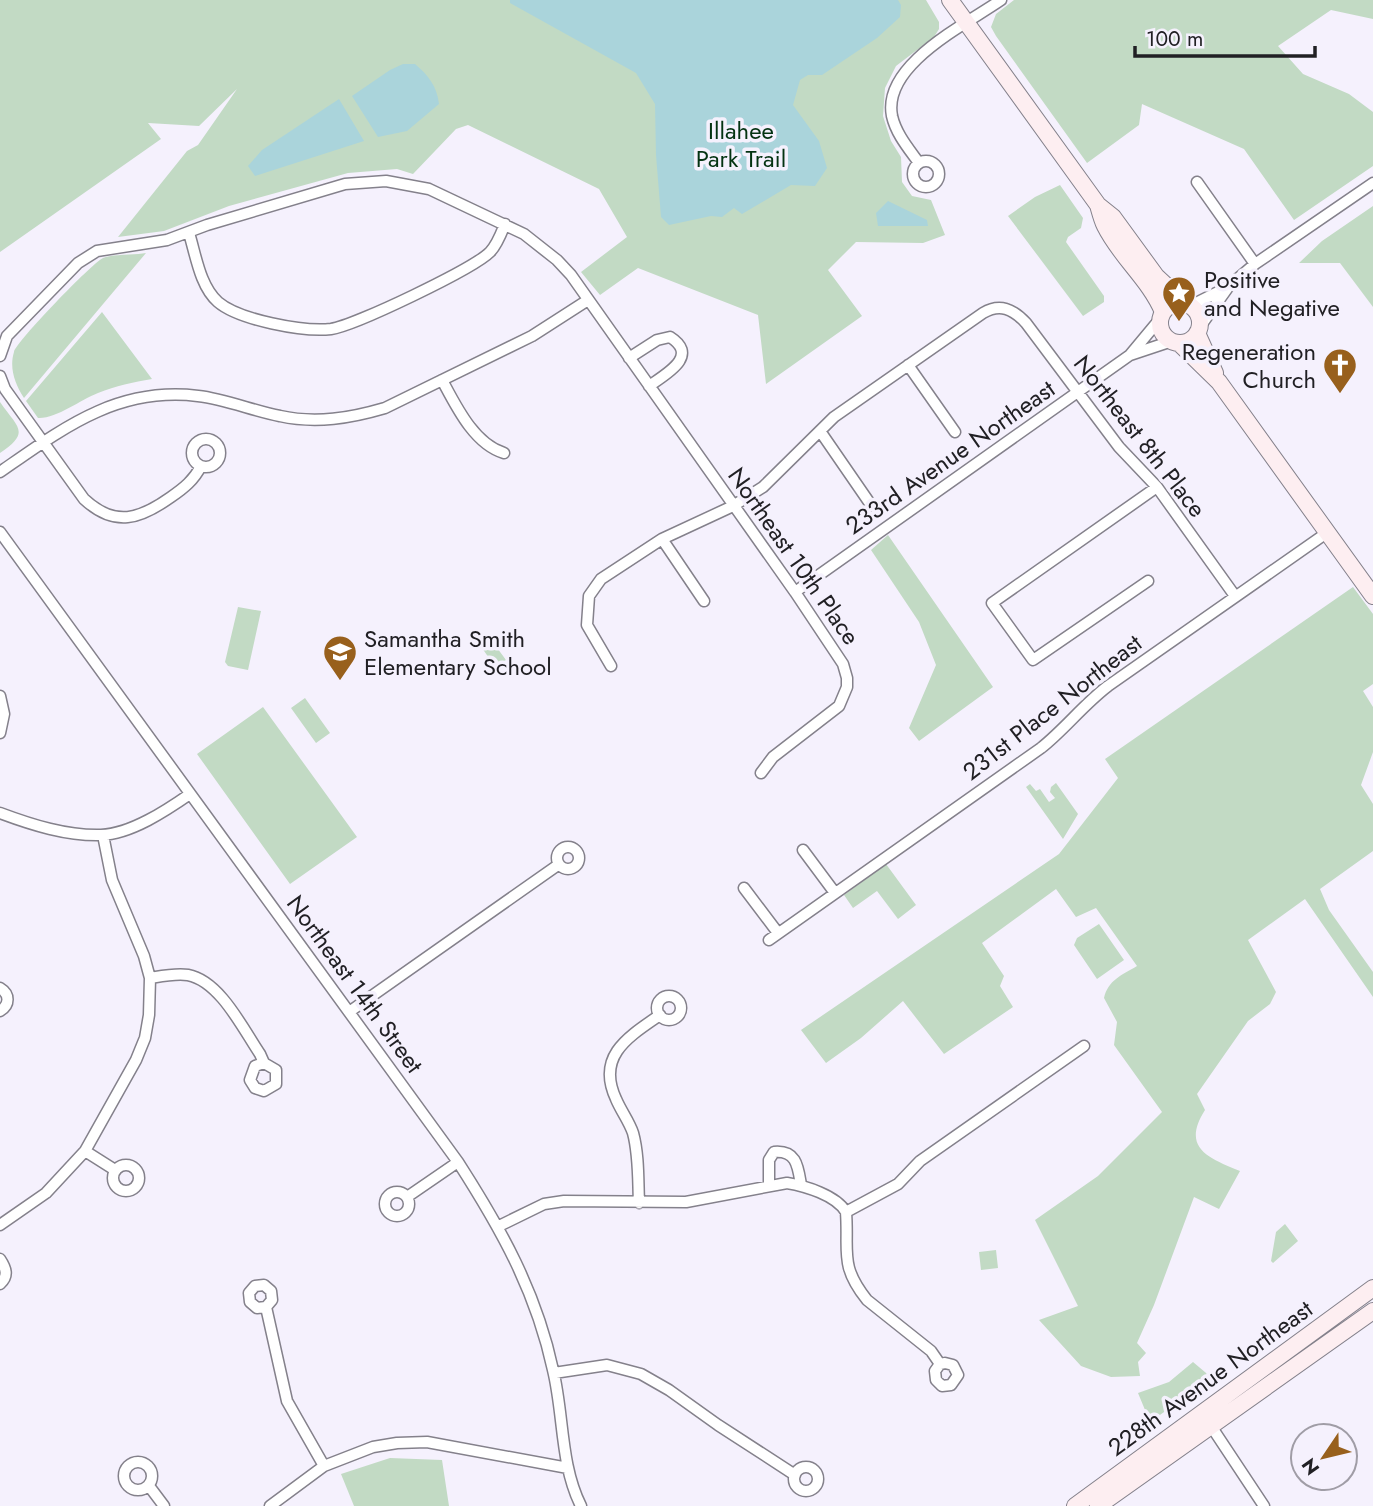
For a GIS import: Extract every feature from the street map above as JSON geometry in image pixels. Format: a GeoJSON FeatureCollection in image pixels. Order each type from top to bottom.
{"type":"FeatureCollection","features":[{"type":"Feature","properties":{"kind":"street"},"geometry":{"type":"LineString","coordinates":[[950,0],[1098,205],[1113,217],[1165,287],[1199,315],[1198,331],[1219,382]]}},
{"type":"Feature","properties":{"kind":"street"},"geometry":{"type":"LineString","coordinates":[[919,163],[897,129],[892,116],[893,90],[909,66],[1001,0]]}},
{"type":"Feature","properties":{"kind":"street","name":"Northeast 10th Place"},"geometry":{"type":"LineString","coordinates":[[0,356],[8,336],[86,257],[97,251],[167,240],[332,187],[365,181],[401,183],[429,189],[505,224],[538,244],[557,260],[588,300],[843,664],[847,687],[839,706],[773,757],[761,773]]}},
{"type":"Feature","properties":{"kind":"street"},"geometry":{"type":"LineString","coordinates":[[1197,182],[1255,264]]}},
{"type":"Feature","properties":{"kind":"street"},"geometry":{"type":"LineString","coordinates":[[1176,342],[1192,339],[1229,286],[1255,264],[1373,183]]}},
{"type":"Feature","properties":{"kind":"street"},"geometry":{"type":"LineString","coordinates":[[1098,205],[1105,226],[1151,288],[1162,316],[1162,332],[1219,382],[1373,596]]}},
{"type":"Feature","properties":{"kind":"street"},"geometry":{"type":"LineString","coordinates":[[189,233],[205,284],[219,303],[236,312],[280,325],[312,330],[351,324],[469,266],[491,251],[505,224]]}},
{"type":"Feature","properties":{"kind":"street"},"geometry":{"type":"LineString","coordinates":[[1162,316],[1172,304],[1188,305],[1229,286]]}},
{"type":"Feature","properties":{"kind":"street"},"geometry":{"type":"LineString","coordinates":[[0,472],[96,411],[117,402],[145,396],[200,396],[281,416],[334,420],[385,408],[533,336],[588,300]]}},
{"type":"Feature","properties":{"kind":"street","name":"Northeast 8th Place"},"geometry":{"type":"LineString","coordinates":[[908,365],[991,308],[1006,308],[1026,323],[1119,447],[1157,487],[1234,596]]}},
{"type":"Feature","properties":{"kind":"street","name":"233rd Avenue Northeast"},"geometry":{"type":"LineString","coordinates":[[795,592],[1129,355],[1162,316]]}},
{"type":"Feature","properties":{"kind":"street"},"geometry":{"type":"LineString","coordinates":[[629,358],[657,340],[670,337],[679,343],[683,352],[679,363],[649,386]]}},
{"type":"Feature","properties":{"kind":"street","name":"233rd Avenue Northeast"},"geometry":{"type":"LineString","coordinates":[[1129,355],[1176,342]]}},
{"type":"Feature","properties":{"kind":"street"},"geometry":{"type":"LineString","coordinates":[[611,666],[587,625],[587,603],[601,579],[662,539],[733,506],[773,479],[834,417],[908,365],[955,432]]}},
{"type":"Feature","properties":{"kind":"street"},"geometry":{"type":"LineString","coordinates":[[0,376],[5,389],[42,443],[94,509],[116,517],[150,511],[187,486],[201,466]]}},
{"type":"Feature","properties":{"kind":"street"},"geometry":{"type":"LineString","coordinates":[[442,380],[474,431],[490,447],[504,453]]}},
{"type":"Feature","properties":{"kind":"street"},"geometry":{"type":"LineString","coordinates":[[820,431],[871,505]]}},
{"type":"Feature","properties":{"kind":"street"},"geometry":{"type":"LineString","coordinates":[[1148,581],[1033,660],[992,603],[1157,487]]}},
{"type":"Feature","properties":{"kind":"street","name":"Northeast 14th Street"},"geometry":{"type":"LineString","coordinates":[[0,532],[458,1162],[499,1226],[527,1285],[554,1373],[568,1468],[581,1506]]}},
{"type":"Feature","properties":{"kind":"street","name":"231st Place Northeast"},"geometry":{"type":"LineString","coordinates":[[744,888],[773,937],[1041,748],[1092,698],[1328,532]]}},
{"type":"Feature","properties":{"kind":"street"},"geometry":{"type":"LineString","coordinates":[[662,539],[704,601]]}},
{"type":"Feature","properties":{"kind":"street"},"geometry":{"type":"LineString","coordinates":[[0,696],[4,714],[0,733]]}},
{"type":"Feature","properties":{"kind":"street"},"geometry":{"type":"LineString","coordinates":[[0,813],[33,825],[61,831],[103,835],[150,819],[190,794]]}},
{"type":"Feature","properties":{"kind":"street"},"geometry":{"type":"LineString","coordinates":[[0,1225],[46,1193],[85,1151],[136,1060],[145,1038],[150,978],[144,956],[112,880],[103,835]]}},
{"type":"Feature","properties":{"kind":"street"},"geometry":{"type":"LineString","coordinates":[[803,850],[835,893]]}},
{"type":"Feature","properties":{"kind":"street"},"geometry":{"type":"LineString","coordinates":[[349,1012],[558,865]]}},
{"type":"Feature","properties":{"kind":"street"},"geometry":{"type":"LineString","coordinates":[[150,978],[186,975],[211,986],[264,1063]]}},
{"type":"Feature","properties":{"kind":"street"},"geometry":{"type":"LineString","coordinates":[[0,988],[5,991],[8,999],[5,1008],[0,1011]]}},
{"type":"Feature","properties":{"kind":"street"},"geometry":{"type":"LineString","coordinates":[[639,1203],[635,1141],[615,1099],[609,1070],[612,1056],[620,1047],[639,1029],[660,1015]]}},
{"type":"Feature","properties":{"kind":"street"},"geometry":{"type":"LineString","coordinates":[[846,1212],[898,1184],[920,1161],[1083,1045]]}},
{"type":"Feature","properties":{"kind":"street"},"geometry":{"type":"LineString","coordinates":[[85,1151],[115,1170]]}},
{"type":"Feature","properties":{"kind":"street"},"geometry":{"type":"LineString","coordinates":[[769,1185],[769,1160],[774,1152],[784,1151],[797,1163],[801,1185]]}},
{"type":"Feature","properties":{"kind":"street"},"geometry":{"type":"LineString","coordinates":[[407,1197],[458,1162]]}},
{"type":"Feature","properties":{"kind":"street"},"geometry":{"type":"LineString","coordinates":[[499,1226],[544,1204],[564,1201],[639,1203],[706,1199],[769,1185],[801,1185],[835,1201],[846,1212],[846,1258],[852,1279],[867,1300],[931,1351],[940,1364]]}},
{"type":"Feature","properties":{"kind":"street"},"geometry":{"type":"LineString","coordinates":[[0,1259],[6,1268],[6,1277],[0,1284]]}},
{"type":"Feature","properties":{"kind":"street","name":"228th Avenue Northeast"},"geometry":{"type":"LineString","coordinates":[[1075,1506],[1373,1288]]}},
{"type":"Feature","properties":{"kind":"street"},"geometry":{"type":"LineString","coordinates":[[266,1307],[287,1401],[324,1466]]}},
{"type":"Feature","properties":{"kind":"street","name":"228th Avenue Northeast"},"geometry":{"type":"LineString","coordinates":[[1098,1506],[1373,1311]]}},
{"type":"Feature","properties":{"kind":"street"},"geometry":{"type":"LineString","coordinates":[[554,1373],[607,1365],[641,1374],[795,1475]]}},
{"type":"Feature","properties":{"kind":"street"},"geometry":{"type":"LineString","coordinates":[[1154,1447],[1170,1448],[1199,1427],[1211,1426],[1264,1506]]}},
{"type":"Feature","properties":{"kind":"street"},"geometry":{"type":"LineString","coordinates":[[270,1506],[324,1466],[373,1447],[427,1442],[568,1468]]}},
{"type":"Feature","properties":{"kind":"street"},"geometry":{"type":"LineString","coordinates":[[149,1486],[164,1506]]}},
{"type":"Feature","properties":{"kind":"green space","name":"Illahee Park Trail"},"geometry":{"type":"Polygon","coordinates":[[[0,0],[926,0],[939,22],[939,29],[934,37],[896,66],[885,88],[883,116],[891,141],[901,157],[902,182],[912,196],[931,200],[945,235],[923,243],[856,242],[828,270],[862,316],[766,384],[758,315],[638,268],[600,295],[581,272],[627,237],[599,189],[468,125],[456,129],[413,174],[397,169],[348,173],[229,206],[164,231],[118,237],[187,151],[198,145],[237,89],[199,126],[148,123],[161,139],[0,252],[0,0]]]}},
{"type":"Feature","properties":{"kind":"green space"},"geometry":{"type":"Polygon","coordinates":[[[1014,0],[1373,0],[1373,19],[1331,10],[1278,46],[1303,74],[1349,94],[1373,112],[1373,166],[1294,220],[1244,149],[1142,104],[1139,125],[1087,163],[991,27],[996,14],[1014,0]]]}},
{"type":"Feature","properties":{"kind":"green space"},"geometry":{"type":"Polygon","coordinates":[[[1060,185],[1083,218],[1081,228],[1068,237],[1066,242],[1104,296],[1104,302],[1083,316],[1008,216],[1035,197],[1060,185]]]}},
{"type":"Feature","properties":{"kind":"green space"},"geometry":{"type":"Polygon","coordinates":[[[1373,206],[1373,307],[1340,263],[1299,263],[1322,241],[1373,206]]]}},
{"type":"Feature","properties":{"kind":"green space"},"geometry":{"type":"Polygon","coordinates":[[[146,253],[24,398],[16,382],[12,364],[14,352],[27,334],[71,287],[103,258],[146,253]]]}},
{"type":"Feature","properties":{"kind":"green space"},"geometry":{"type":"Polygon","coordinates":[[[102,312],[152,379],[105,391],[60,412],[38,418],[26,401],[102,312]]]}},
{"type":"Feature","properties":{"kind":"green space"},"geometry":{"type":"Polygon","coordinates":[[[0,402],[16,424],[18,434],[16,440],[0,453],[0,402]]]}},
{"type":"Feature","properties":{"kind":"green space"},"geometry":{"type":"Polygon","coordinates":[[[888,535],[993,687],[919,741],[909,728],[936,665],[919,622],[871,550],[888,535]]]}},
{"type":"Feature","properties":{"kind":"green space"},"geometry":{"type":"Polygon","coordinates":[[[1353,587],[1373,614],[1373,684],[1363,691],[1373,707],[1373,752],[1361,785],[1373,804],[1373,851],[1320,889],[1329,910],[1373,972],[1373,997],[1305,899],[1248,940],[1276,992],[1270,1004],[1248,1021],[1197,1094],[1205,1110],[1198,1123],[1197,1143],[1209,1156],[1240,1171],[1219,1209],[1194,1197],[1137,1343],[1146,1353],[1138,1362],[1140,1376],[1111,1377],[1081,1366],[1039,1320],[1078,1306],[1035,1220],[1098,1176],[1162,1112],[1114,1045],[1117,1022],[1104,998],[1112,982],[1137,966],[1096,908],[1076,917],[1056,889],[982,943],[1004,976],[1000,986],[1013,1007],[944,1054],[903,1001],[861,1038],[826,1063],[801,1030],[1059,854],[1118,778],[1105,759],[1353,587]]]}},
{"type":"Feature","properties":{"kind":"green space"},"geometry":{"type":"Polygon","coordinates":[[[238,607],[261,611],[248,670],[228,666],[225,662],[238,607]]]}},
{"type":"Feature","properties":{"kind":"green space"},"geometry":{"type":"Polygon","coordinates":[[[492,641],[506,660],[493,669],[482,648],[492,641]]]}},
{"type":"Feature","properties":{"kind":"green space"},"geometry":{"type":"Polygon","coordinates":[[[305,698],[330,733],[316,743],[291,708],[305,698]]]}},
{"type":"Feature","properties":{"kind":"green space"},"geometry":{"type":"Polygon","coordinates":[[[263,707],[357,837],[290,884],[197,754],[263,707]]]}},
{"type":"Feature","properties":{"kind":"green space"},"geometry":{"type":"Polygon","coordinates":[[[1056,783],[1078,814],[1063,839],[1026,787],[1030,784],[1036,791],[1040,789],[1049,802],[1055,798],[1050,792],[1056,783]]]}},
{"type":"Feature","properties":{"kind":"green space"},"geometry":{"type":"Polygon","coordinates":[[[886,864],[916,905],[898,919],[877,891],[853,908],[844,895],[886,864]]]}},
{"type":"Feature","properties":{"kind":"green space"},"geometry":{"type":"Polygon","coordinates":[[[1099,924],[1124,960],[1097,979],[1074,945],[1077,938],[1099,924]]]}},
{"type":"Feature","properties":{"kind":"green space"},"geometry":{"type":"Polygon","coordinates":[[[1285,1224],[1298,1241],[1273,1263],[1271,1261],[1276,1232],[1285,1224]]]}},
{"type":"Feature","properties":{"kind":"green space"},"geometry":{"type":"Polygon","coordinates":[[[996,1250],[998,1268],[981,1270],[979,1252],[996,1250]]]}},
{"type":"Feature","properties":{"kind":"green space"},"geometry":{"type":"Polygon","coordinates":[[[1193,1362],[1212,1378],[1150,1422],[1138,1393],[1169,1382],[1193,1362]]]}},
{"type":"Feature","properties":{"kind":"green space"},"geometry":{"type":"Polygon","coordinates":[[[390,1458],[442,1460],[449,1506],[354,1506],[341,1474],[390,1458]]]}},
{"type":"Feature","properties":{"kind":"water"},"geometry":{"type":"Polygon","coordinates":[[[510,0],[898,0],[901,5],[900,17],[877,38],[822,75],[808,75],[800,80],[793,105],[819,141],[827,168],[815,186],[791,185],[742,214],[734,208],[722,217],[711,216],[669,225],[661,217],[655,104],[636,73],[510,3],[510,0]]]}},
{"type":"Feature","properties":{"kind":"water"},"geometry":{"type":"Polygon","coordinates":[[[403,64],[415,64],[424,72],[434,86],[439,104],[407,131],[378,137],[352,96],[403,64]]]}},
{"type":"Feature","properties":{"kind":"water"},"geometry":{"type":"Polygon","coordinates":[[[339,99],[364,141],[255,176],[248,166],[262,150],[339,99]]]}},
{"type":"Feature","properties":{"kind":"water"},"geometry":{"type":"Polygon","coordinates":[[[888,201],[927,220],[928,226],[878,226],[876,213],[888,201]]]}},
{"type":"Feature","properties":{"kind":"place","name":"Positive and Negative"},"geometry":{"type":"Point","coordinates":[1179,323]}},
{"type":"Feature","properties":{"kind":"place","name":"Regeneration Church"},"geometry":{"type":"Point","coordinates":[1340,395]}},
{"type":"Feature","properties":{"kind":"place","name":"Samantha Smith Elementary School"},"geometry":{"type":"Point","coordinates":[340,682]}}]}
